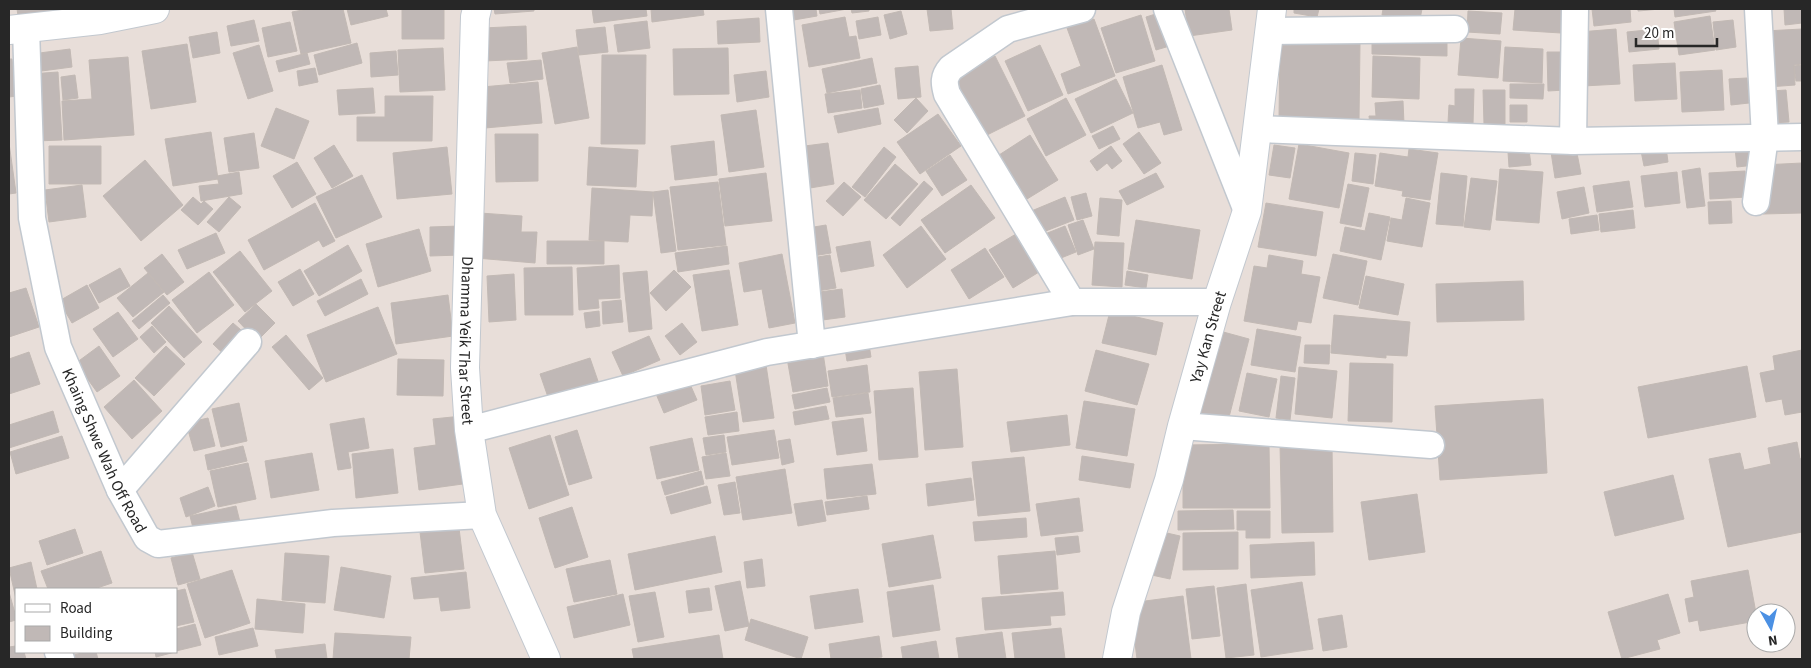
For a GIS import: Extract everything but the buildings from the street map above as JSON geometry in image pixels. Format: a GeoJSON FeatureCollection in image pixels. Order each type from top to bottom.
{"type":"FeatureCollection","features":[{"type":"Feature","properties":{"kind":"main road"},"geometry":{"type":"LineString","coordinates":[[17,29],[100,20],[155,9]]}},
{"type":"Feature","properties":{"kind":"main road","name":"Dhamma Yeik Thar Street"},"geometry":{"type":"LineString","coordinates":[[477,9],[475,17],[465,368],[469,430],[482,515],[546,659]]}},
{"type":"Feature","properties":{"kind":"main road","name":"Yay Kan Street"},"geometry":{"type":"LineString","coordinates":[[1117,659],[1126,612],[1170,480],[1182,426],[1217,302],[1247,211],[1271,20]]}},
{"type":"Feature","properties":{"kind":"street"},"geometry":{"type":"LineString","coordinates":[[779,9],[812,344]]}},
{"type":"Feature","properties":{"kind":"street"},"geometry":{"type":"LineString","coordinates":[[1072,302],[947,94],[944,84],[945,75],[951,68],[1008,29],[1082,9]]}},
{"type":"Feature","properties":{"kind":"street"},"geometry":{"type":"LineString","coordinates":[[1167,9],[1247,211]]}},
{"type":"Feature","properties":{"kind":"street"},"geometry":{"type":"LineString","coordinates":[[1573,141],[1575,9]]}},
{"type":"Feature","properties":{"kind":"street"},"geometry":{"type":"LineString","coordinates":[[1756,202],[1765,137],[1758,9]]}},
{"type":"Feature","properties":{"kind":"street"},"geometry":{"type":"LineString","coordinates":[[1271,20],[1455,28]]}},
{"type":"Feature","properties":{"kind":"street","name":"Khaing Shwe Wah Off Road"},"geometry":{"type":"LineString","coordinates":[[17,29],[32,218],[58,347],[120,490],[146,538],[158,544],[333,523],[482,515]]}},
{"type":"Feature","properties":{"kind":"street"},"geometry":{"type":"LineString","coordinates":[[1258,129],[1573,141],[1802,137]]}},
{"type":"Feature","properties":{"kind":"street"},"geometry":{"type":"LineString","coordinates":[[469,430],[767,352],[812,344],[1072,302],[1217,302]]}},
{"type":"Feature","properties":{"kind":"street"},"geometry":{"type":"LineString","coordinates":[[120,490],[248,342]]}},
{"type":"Feature","properties":{"kind":"street"},"geometry":{"type":"LineString","coordinates":[[1182,426],[1431,446]]}}]}
